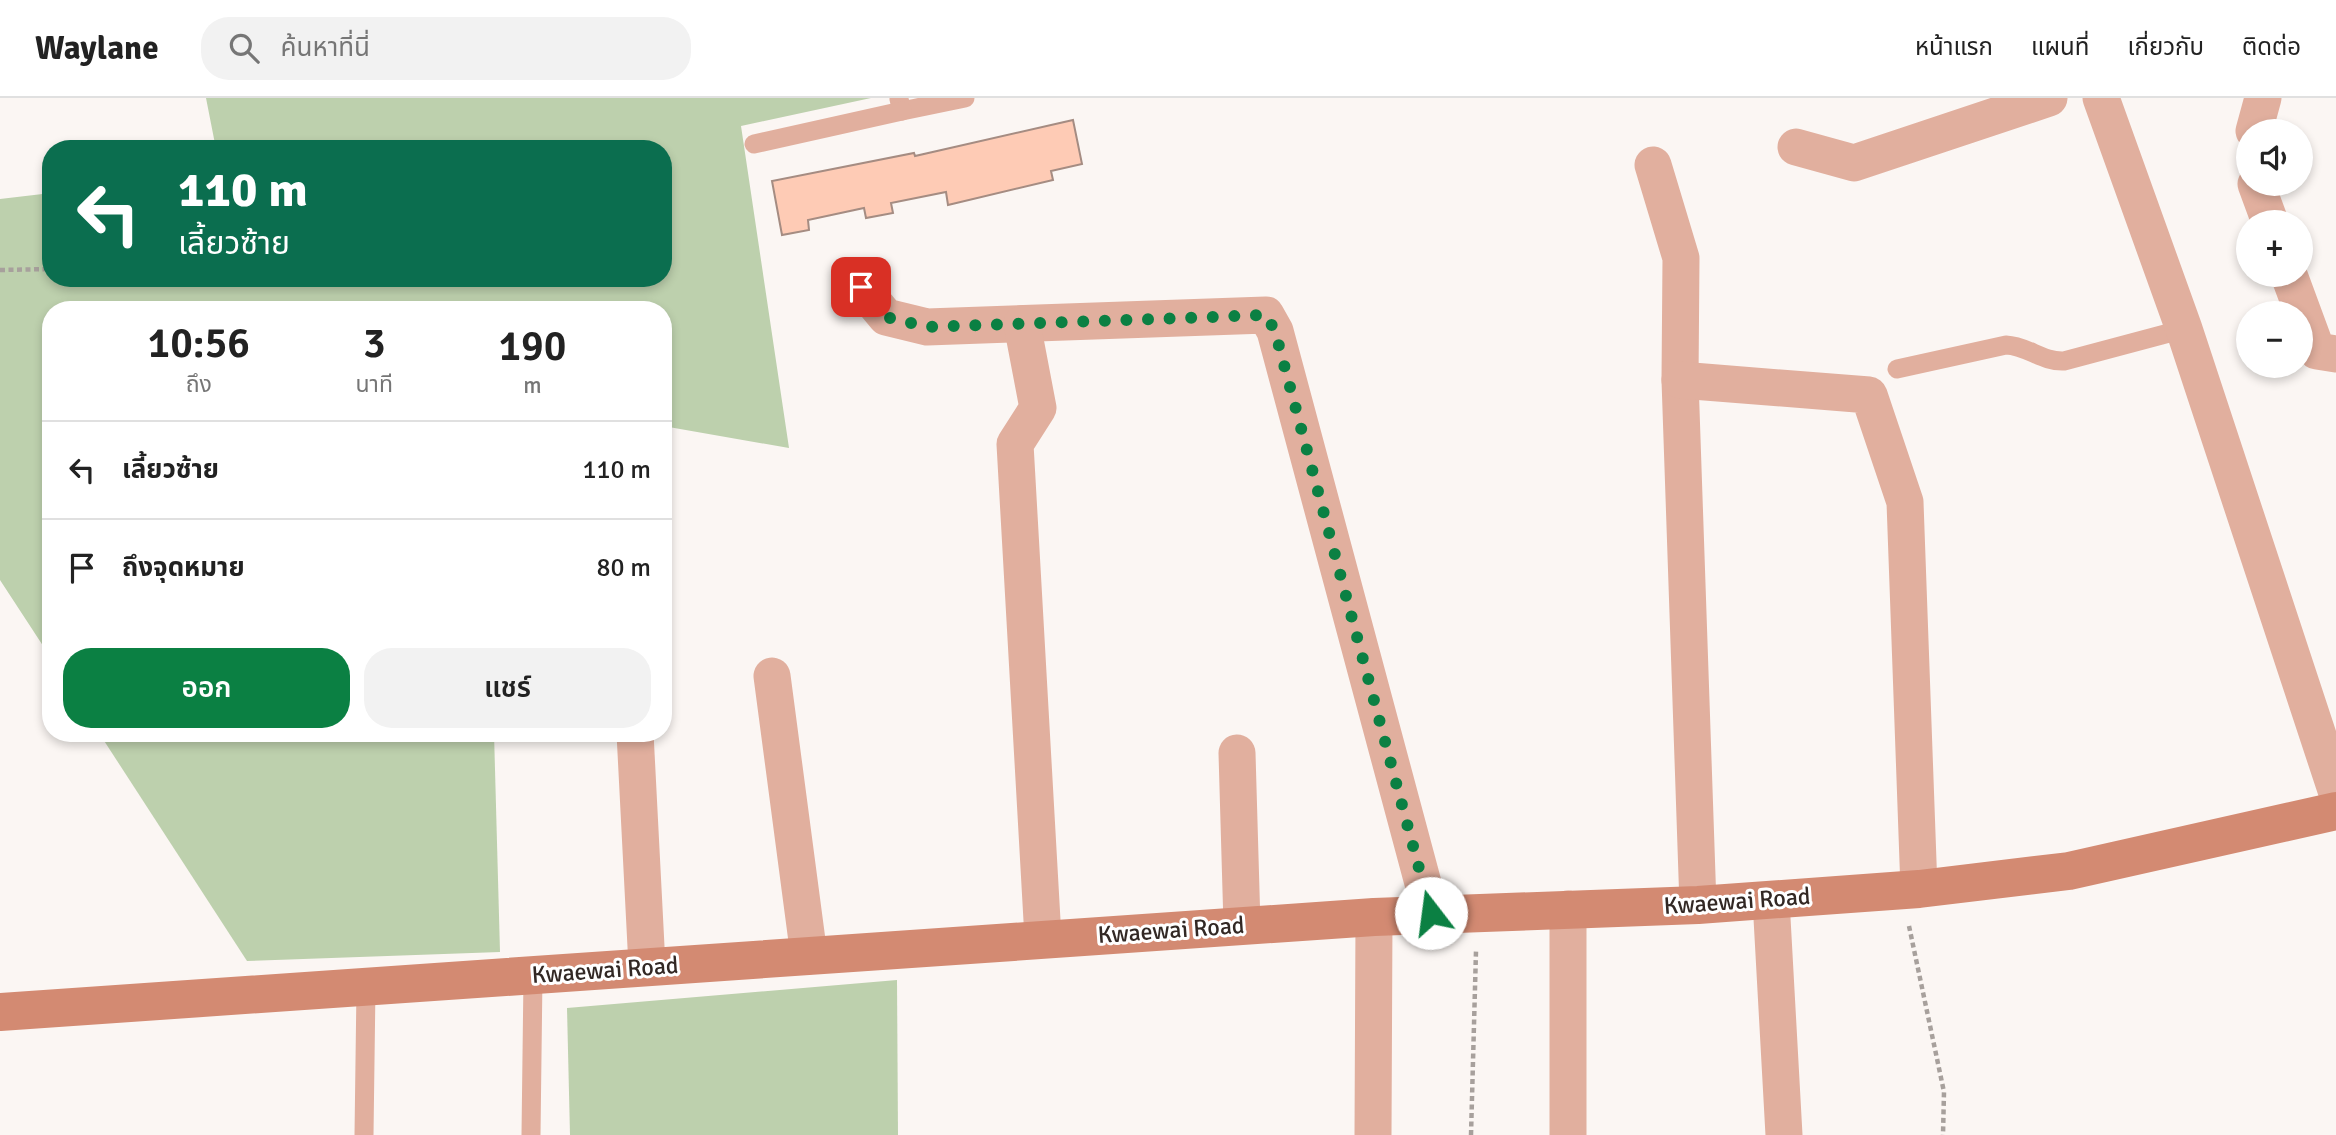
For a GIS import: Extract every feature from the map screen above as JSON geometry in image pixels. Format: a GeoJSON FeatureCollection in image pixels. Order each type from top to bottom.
{"type":"FeatureCollection","features":[{"type":"Feature","properties":{"kind":"street"},"geometry":{"type":"LineString","coordinates":[[1796,147],[1854,163],[2049,98]]}},
{"type":"Feature","properties":{"kind":"street"},"geometry":{"type":"LineString","coordinates":[[2101,98],[2185,328],[2336,790]]}},
{"type":"Feature","properties":{"kind":"street"},"geometry":{"type":"LineString","coordinates":[[2257,119],[2263,98]]}},
{"type":"Feature","properties":{"kind":"street"},"geometry":{"type":"LineString","coordinates":[[1653,165],[1681,258],[1680,380],[1698,905]]}},
{"type":"Feature","properties":{"kind":"street"},"geometry":{"type":"LineString","coordinates":[[861,287],[886,317],[927,327],[1266,315],[1275,331],[1431,913]]}},
{"type":"Feature","properties":{"kind":"street"},"geometry":{"type":"LineString","coordinates":[[2293,287],[2317,351],[2336,354]]}},
{"type":"Feature","properties":{"kind":"street"},"geometry":{"type":"LineString","coordinates":[[1022,324],[1038,408],[1014,444],[1043,938]]}},
{"type":"Feature","properties":{"kind":"street"},"geometry":{"type":"LineString","coordinates":[[1680,380],[1869,395],[1905,502],[1910,890]]}},
{"type":"Feature","properties":{"kind":"street"},"geometry":{"type":"LineString","coordinates":[[772,676],[809,956]]}},
{"type":"Feature","properties":{"kind":"street"},"geometry":{"type":"LineString","coordinates":[[635,742],[647,966]]}},
{"type":"Feature","properties":{"kind":"street"},"geometry":{"type":"LineString","coordinates":[[1237,753],[1242,925]]}},
{"type":"Feature","properties":{"kind":"street","name":"Kwaewai Road"},"geometry":{"type":"LineString","coordinates":[[0,1012],[1242,925],[1431,913],[1698,905],[1910,890],[2068,871],[2336,811]]}},
{"type":"Feature","properties":{"kind":"street"},"geometry":{"type":"LineString","coordinates":[[1771,900],[1784,1135]]}},
{"type":"Feature","properties":{"kind":"street"},"geometry":{"type":"LineString","coordinates":[[1568,909],[1568,1135]]}},
{"type":"Feature","properties":{"kind":"street"},"geometry":{"type":"LineString","coordinates":[[1373,1135],[1374,917]]}},
{"type":"Feature","properties":{"kind":"lane"},"geometry":{"type":"LineString","coordinates":[[754,144],[900,104],[965,98]]}},
{"type":"Feature","properties":{"kind":"lane"},"geometry":{"type":"LineString","coordinates":[[1897,369],[2006,345],[2021,346],[2050,361],[2064,361],[2185,328]]}},
{"type":"Feature","properties":{"kind":"lane"},"geometry":{"type":"LineString","coordinates":[[531,1135],[533,975]]}},
{"type":"Feature","properties":{"kind":"lane"},"geometry":{"type":"LineString","coordinates":[[364,1135],[366,987]]}},
{"type":"Feature","properties":{"kind":"path"},"geometry":{"type":"LineString","coordinates":[[0,270],[42,269]]}},
{"type":"Feature","properties":{"kind":"path"},"geometry":{"type":"LineString","coordinates":[[1910,890],[1944,1092],[1943,1135]]}},
{"type":"Feature","properties":{"kind":"path"},"geometry":{"type":"LineString","coordinates":[[1471,1135],[1477,912]]}},
{"type":"Feature","properties":{"kind":"green space"},"geometry":{"type":"Polygon","coordinates":[[[206,98],[871,98],[741,126],[789,448],[672,428],[672,301],[42,301],[42,644],[0,580],[0,199],[42,194],[42,287],[672,287],[672,140],[214,140],[206,98]]]}},
{"type":"Feature","properties":{"kind":"green space"},"geometry":{"type":"Polygon","coordinates":[[[105,742],[494,742],[500,952],[247,961],[105,742]]]}},
{"type":"Feature","properties":{"kind":"green space"},"geometry":{"type":"Polygon","coordinates":[[[897,980],[898,1135],[570,1135],[567,1008],[897,980]]]}},
{"type":"Feature","properties":{"kind":"building"},"geometry":{"type":"Polygon","coordinates":[[[1073,120],[1082,164],[1051,171],[1053,180],[948,205],[946,192],[891,203],[893,213],[866,218],[864,208],[808,220],[809,230],[782,235],[772,181],[914,153],[915,156],[1073,120]]]}},
{"type":"Feature","properties":{"kind":"route"},"geometry":{"type":"LineString","coordinates":[[861,287],[886,317],[927,327],[1266,315],[1275,331],[1431,913]]}}]}
